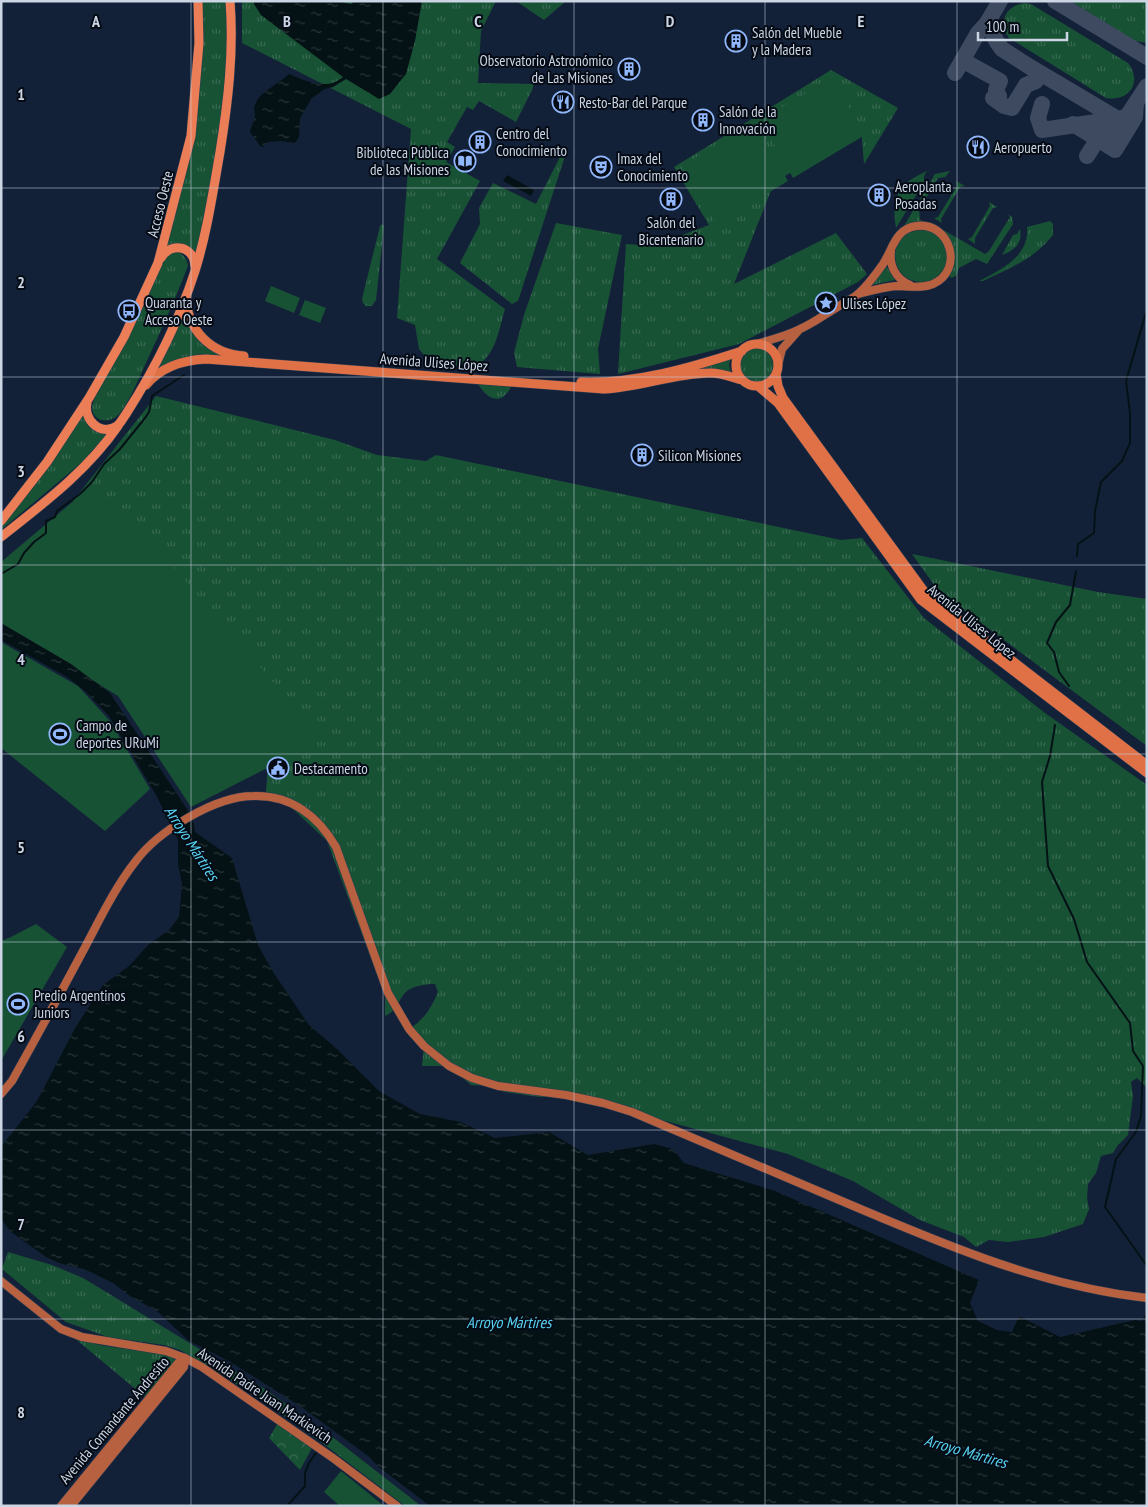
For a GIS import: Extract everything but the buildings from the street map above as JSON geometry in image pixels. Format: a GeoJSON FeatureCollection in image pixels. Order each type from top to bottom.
{"type":"FeatureCollection","features":[{"type":"Feature","properties":{"kind":"highway","name":"Acceso Oeste"},"geometry":{"type":"LineString","coordinates":[[1,521],[47,462],[89,398],[124,337],[158,263],[191,136],[199,43],[198,1]]}},
{"type":"Feature","properties":{"kind":"highway"},"geometry":{"type":"LineString","coordinates":[[1,537],[58,492],[82,470],[107,441],[136,398],[167,341],[195,271],[214,184],[225,120],[232,34],[230,1]]}},
{"type":"Feature","properties":{"kind":"highway"},"geometry":{"type":"LineString","coordinates":[[158,263],[164,252],[169,249],[181,248],[192,254],[195,259],[195,271]]}},
{"type":"Feature","properties":{"kind":"highway"},"geometry":{"type":"LineString","coordinates":[[89,398],[86,404],[88,418],[97,427],[111,428],[122,419]]}},
{"type":"Feature","properties":{"kind":"main road"},"geometry":{"type":"LineString","coordinates":[[800,329],[782,349],[777,369],[769,382],[752,386],[742,380],[736,369],[738,356],[751,345],[800,329],[858,294],[894,286],[923,287],[933,285],[946,273],[952,257],[950,246],[945,237],[931,227],[918,226],[912,227],[898,236],[883,263],[858,294]]}},
{"type":"Feature","properties":{"kind":"main road"},"geometry":{"type":"LineString","coordinates":[[891,248],[890,262],[893,270],[899,278],[914,286]]}},
{"type":"Feature","properties":{"kind":"main road","name":"Avenida Ulises López"},"geometry":{"type":"LineString","coordinates":[[186,293],[188,314],[198,333],[213,346],[235,356],[604,383],[657,374],[708,362],[742,351]]}},
{"type":"Feature","properties":{"kind":"main road"},"geometry":{"type":"LineString","coordinates":[[756,344],[769,348],[773,353],[777,369]]}},
{"type":"Feature","properties":{"kind":"main road","name":"Avenida Ulises López"},"geometry":{"type":"LineString","coordinates":[[136,398],[152,378],[161,372],[182,362],[206,359],[604,389],[627,387],[709,372],[742,380]]}},
{"type":"Feature","properties":{"kind":"main road","name":"Avenida Ulises López"},"geometry":{"type":"LineString","coordinates":[[777,369],[778,386],[783,398],[926,594],[1147,765]]}},
{"type":"Feature","properties":{"kind":"main road","name":"Avenida Ulises López"},"geometry":{"type":"LineString","coordinates":[[758,386],[778,403],[921,600],[1147,773]]}},
{"type":"Feature","properties":{"kind":"main road"},"geometry":{"type":"LineString","coordinates":[[1,1094],[12,1081],[121,883],[135,862],[151,845],[171,829],[224,801],[243,796],[264,796],[281,799],[295,804],[308,813],[327,832],[336,847],[388,994],[409,1029],[424,1046],[449,1066],[472,1078],[498,1086],[566,1096],[632,1112],[927,1238],[988,1261],[1041,1278],[1095,1290],[1147,1298]]}},
{"type":"Feature","properties":{"kind":"main road","name":"Avenida Padre Juan Markievich"},"geometry":{"type":"LineString","coordinates":[[1,1281],[61,1329],[82,1337],[166,1351],[202,1367],[397,1506]]}},
{"type":"Feature","properties":{"kind":"main road","name":"Avenida Comandante Andresito"},"geometry":{"type":"LineString","coordinates":[[61,1506],[178,1363],[185,1358]]}},
{"type":"Feature","properties":{"kind":"main road","name":"Avenida Comandante Andresito"},"geometry":{"type":"LineString","coordinates":[[72,1506],[184,1367],[185,1358]]}},
{"type":"Feature","properties":{"kind":"green space"},"geometry":{"type":"Polygon","coordinates":[[[199,1],[228,1],[229,35],[222,119],[196,262],[192,252],[165,250],[192,136],[199,1]]]}},
{"type":"Feature","properties":{"kind":"green space"},"geometry":{"type":"Polygon","coordinates":[[[242,1],[496,1],[481,31],[478,83],[533,84],[533,88],[516,122],[479,101],[473,110],[467,107],[447,142],[455,147],[446,162],[480,181],[437,259],[505,309],[495,344],[485,359],[478,364],[465,366],[430,362],[419,349],[415,325],[397,318],[411,129],[242,43],[242,1]]]}},
{"type":"Feature","properties":{"kind":"green space"},"geometry":{"type":"Polygon","coordinates":[[[516,1],[566,1],[544,20],[516,1]]]}},
{"type":"Feature","properties":{"kind":"green space"},"geometry":{"type":"Polygon","coordinates":[[[1070,1],[1147,1],[1147,43],[1135,41],[1070,1]]]}},
{"type":"Feature","properties":{"kind":"green space"},"geometry":{"type":"Polygon","coordinates":[[[1024,3],[1031,4],[1128,63],[1132,70],[1134,83],[1127,94],[1121,97],[1106,98],[1009,38],[1004,27],[1005,16],[1012,8],[1024,3]]]}},
{"type":"Feature","properties":{"kind":"green space"},"geometry":{"type":"Polygon","coordinates":[[[831,70],[898,108],[864,164],[861,128],[774,183],[734,284],[836,233],[867,274],[858,282],[739,344],[618,374],[626,244],[653,246],[709,225],[674,167],[831,70]]]}},
{"type":"Feature","properties":{"kind":"green space"},"geometry":{"type":"Polygon","coordinates":[[[832,78],[865,135],[793,178],[760,120],[832,78]]]}},
{"type":"Feature","properties":{"kind":"green space"},"geometry":{"type":"Polygon","coordinates":[[[754,124],[788,181],[716,224],[682,166],[754,124]]]}},
{"type":"Feature","properties":{"kind":"green space"},"geometry":{"type":"Polygon","coordinates":[[[562,153],[565,156],[518,301],[512,304],[460,263],[480,224],[479,208],[493,183],[536,204],[562,153]]]}},
{"type":"Feature","properties":{"kind":"green space"},"geometry":{"type":"Polygon","coordinates":[[[927,171],[924,176],[924,182],[896,228],[895,208],[899,193],[909,181],[927,171]]]}},
{"type":"Feature","properties":{"kind":"green space"},"geometry":{"type":"Polygon","coordinates":[[[950,171],[945,177],[938,178],[919,210],[920,220],[926,223],[904,226],[935,174],[950,171]]]}},
{"type":"Feature","properties":{"kind":"green space"},"geometry":{"type":"Polygon","coordinates":[[[956,181],[965,186],[960,187],[941,219],[942,223],[934,218],[938,217],[957,186],[956,181]]]}},
{"type":"Feature","properties":{"kind":"green space"},"geometry":{"type":"Polygon","coordinates":[[[989,202],[997,207],[993,208],[975,238],[975,244],[968,239],[972,237],[990,206],[989,202]]]}},
{"type":"Feature","properties":{"kind":"green space"},"geometry":{"type":"Polygon","coordinates":[[[1008,214],[1012,217],[1013,224],[987,264],[976,259],[959,268],[956,276],[951,278],[948,273],[953,257],[938,230],[940,228],[985,254],[989,251],[1010,217],[1008,214]]]}},
{"type":"Feature","properties":{"kind":"green space"},"geometry":{"type":"Polygon","coordinates":[[[1050,221],[1053,224],[1053,235],[1038,250],[1012,267],[983,281],[979,281],[1005,267],[1019,254],[1027,237],[1027,227],[1050,221]]]}},
{"type":"Feature","properties":{"kind":"green space"},"geometry":{"type":"Polygon","coordinates":[[[556,223],[622,235],[598,349],[600,374],[517,367],[514,353],[524,315],[556,223]]]}},
{"type":"Feature","properties":{"kind":"green space"},"geometry":{"type":"Polygon","coordinates":[[[382,224],[384,226],[376,300],[372,306],[366,306],[362,299],[382,224]]]}},
{"type":"Feature","properties":{"kind":"green space"},"geometry":{"type":"Polygon","coordinates":[[[1020,229],[1021,234],[1017,246],[1002,255],[1013,235],[1017,234],[1020,229]]]}},
{"type":"Feature","properties":{"kind":"green space"},"geometry":{"type":"Polygon","coordinates":[[[916,230],[926,230],[940,237],[947,251],[947,261],[940,275],[926,282],[916,282],[906,278],[899,271],[895,261],[895,251],[899,241],[906,234],[916,230]]]}},
{"type":"Feature","properties":{"kind":"green space"},"geometry":{"type":"Polygon","coordinates":[[[174,251],[184,256],[188,266],[167,316],[125,407],[118,416],[109,420],[100,420],[93,414],[92,408],[95,397],[145,304],[164,259],[174,251]]]}},
{"type":"Feature","properties":{"kind":"green space"},"geometry":{"type":"Polygon","coordinates":[[[886,266],[895,280],[872,285],[886,266]]]}},
{"type":"Feature","properties":{"kind":"green space"},"geometry":{"type":"Polygon","coordinates":[[[271,286],[300,298],[294,313],[265,301],[271,286]]]}},
{"type":"Feature","properties":{"kind":"green space"},"geometry":{"type":"Polygon","coordinates":[[[305,300],[326,308],[320,323],[299,315],[305,300]]]}},
{"type":"Feature","properties":{"kind":"green space"},"geometry":{"type":"Polygon","coordinates":[[[184,316],[196,335],[234,357],[474,377],[189,356],[159,367],[184,316]]]}},
{"type":"Feature","properties":{"kind":"green space"},"geometry":{"type":"Polygon","coordinates":[[[756,348],[763,349],[768,353],[772,358],[772,372],[768,377],[763,381],[756,382],[749,381],[744,377],[740,372],[739,365],[740,358],[744,353],[749,349],[756,348]]]}},
{"type":"Feature","properties":{"kind":"green space"},"geometry":{"type":"Polygon","coordinates":[[[731,357],[729,365],[731,372],[616,386],[604,385],[731,357]]]}},
{"type":"Feature","properties":{"kind":"green space"},"geometry":{"type":"Polygon","coordinates":[[[478,384],[511,387],[503,397],[494,399],[486,394],[478,384]]]}},
{"type":"Feature","properties":{"kind":"green space"},"geometry":{"type":"Polygon","coordinates":[[[156,396],[335,440],[377,455],[426,461],[436,455],[841,540],[862,538],[924,618],[1045,713],[1147,785],[1147,1088],[1137,1078],[1131,1082],[1133,1096],[1128,1135],[1113,1153],[1101,1156],[1096,1173],[1088,1184],[1087,1198],[1089,1209],[1083,1224],[1044,1237],[1008,1242],[989,1240],[976,1247],[964,1237],[920,1220],[853,1181],[788,1154],[632,1112],[586,1104],[566,1095],[540,1097],[504,1092],[497,1086],[471,1085],[449,1066],[422,1066],[424,1046],[409,1029],[419,1022],[430,1008],[438,992],[435,984],[427,984],[411,989],[402,996],[394,1009],[385,1016],[385,996],[327,841],[294,810],[266,792],[268,763],[73,501],[156,396]]]}},
{"type":"Feature","properties":{"kind":"green space"},"geometry":{"type":"Polygon","coordinates":[[[84,413],[89,425],[108,433],[81,463],[1,530],[1,527],[50,465],[84,413]]]}},
{"type":"Feature","properties":{"kind":"green space"},"geometry":{"type":"Polygon","coordinates":[[[89,488],[142,531],[321,737],[310,746],[191,807],[118,696],[1,624],[1,562],[89,488]]]}},
{"type":"Feature","properties":{"kind":"green space"},"geometry":{"type":"Polygon","coordinates":[[[912,554],[1098,592],[1147,599],[1147,746],[973,617],[935,586],[912,554]]]}},
{"type":"Feature","properties":{"kind":"green space","name":"Campo de deportes URuMi"},"geometry":{"type":"Polygon","coordinates":[[[1,642],[78,686],[110,721],[150,789],[105,831],[1,748],[1,642]]]}},
{"type":"Feature","properties":{"kind":"green space","name":"Predio Argentinos Juniors"},"geometry":{"type":"Polygon","coordinates":[[[36,924],[67,947],[1,1061],[1,941],[36,924]]]}},
{"type":"Feature","properties":{"kind":"green space"},"geometry":{"type":"Polygon","coordinates":[[[8,1252],[52,1265],[83,1278],[266,1390],[326,1432],[421,1506],[405,1506],[321,1442],[260,1399],[180,1350],[164,1345],[108,1337],[66,1322],[2,1269],[8,1252]]]}},
{"type":"Feature","properties":{"kind":"green space"},"geometry":{"type":"Polygon","coordinates":[[[72,1336],[99,1345],[167,1355],[176,1360],[145,1397],[72,1336]]]}},
{"type":"Feature","properties":{"kind":"green space"},"geometry":{"type":"Polygon","coordinates":[[[279,1421],[313,1446],[300,1470],[269,1438],[279,1421]]]}},
{"type":"Feature","properties":{"kind":"green space"},"geometry":{"type":"Polygon","coordinates":[[[341,1471],[384,1506],[340,1506],[324,1492],[341,1471]]]}},
{"type":"Feature","properties":{"kind":"water"},"geometry":{"type":"Polygon","coordinates":[[[254,1],[337,1],[351,4],[355,1],[422,1],[415,41],[406,74],[390,94],[379,99],[346,79],[333,87],[325,89],[312,98],[300,118],[299,137],[295,143],[268,142],[263,147],[260,146],[250,132],[255,116],[254,108],[263,93],[289,74],[309,82],[323,84],[337,81],[343,77],[261,15],[254,1]]]}},
{"type":"Feature","properties":{"kind":"water"},"geometry":{"type":"Polygon","coordinates":[[[507,175],[534,190],[531,196],[503,181],[507,175]]]}},
{"type":"Feature","properties":{"kind":"water","name":"Arroyo Mártires"},"geometry":{"type":"Polygon","coordinates":[[[1,623],[71,664],[110,693],[187,809],[194,824],[195,832],[232,858],[258,945],[273,972],[309,1025],[337,1049],[379,1091],[420,1114],[461,1122],[495,1138],[549,1132],[588,1155],[654,1144],[673,1149],[684,1163],[775,1191],[979,1280],[970,1303],[978,1321],[997,1330],[1012,1332],[1019,1316],[1060,1337],[1135,1320],[1147,1322],[1147,1506],[430,1506],[380,1468],[368,1456],[300,1406],[227,1360],[189,1341],[158,1312],[130,1296],[113,1283],[84,1269],[59,1263],[46,1257],[11,1232],[1,1219],[1,1147],[37,1101],[75,1028],[103,985],[129,966],[148,945],[169,930],[179,917],[182,884],[178,864],[178,840],[156,795],[109,716],[86,692],[67,677],[1,640],[1,623]]]}},
{"type":"Feature","properties":{"kind":"waterway"},"geometry":{"type":"LineString","coordinates":[[1077,556],[1078,544],[1094,533],[1095,511],[1101,482],[1122,461],[1130,443],[1130,413],[1126,381],[1147,309]]}},
{"type":"Feature","properties":{"kind":"waterway"},"geometry":{"type":"LineString","coordinates":[[1,574],[18,564],[24,553],[46,533],[46,521],[55,517],[57,511],[80,494],[92,482],[104,464],[120,449],[149,412],[152,396],[184,375]]}},
{"type":"Feature","properties":{"kind":"waterway"},"geometry":{"type":"LineString","coordinates":[[1069,686],[1059,672],[1054,652],[1047,643],[1056,622],[1070,605],[1076,571]]}},
{"type":"Feature","properties":{"kind":"waterway"},"geometry":{"type":"LineString","coordinates":[[1055,725],[1050,756],[1042,782],[1048,866],[1074,919],[1087,962],[1130,1023],[1133,1051],[1143,1066],[1141,1116],[1136,1132],[1116,1159],[1105,1207],[1147,1266]]}},
{"type":"Feature","properties":{"kind":"waterway"},"geometry":{"type":"LineString","coordinates":[[1143,1322],[1147,1313]]}},
{"type":"Feature","properties":{"kind":"waterway"},"geometry":{"type":"LineString","coordinates":[[287,1506],[305,1486],[305,1473],[316,1453]]}},
{"type":"Feature","properties":{"kind":"taxiway"},"geometry":{"type":"LineString","coordinates":[[955,73],[978,33],[987,23],[1000,1]]}},
{"type":"Feature","properties":{"kind":"taxiway"},"geometry":{"type":"LineString","coordinates":[[1055,1],[1147,57]]}},
{"type":"Feature","properties":{"kind":"taxiway"},"geometry":{"type":"LineString","coordinates":[[987,23],[1002,49],[1116,118]]}},
{"type":"Feature","properties":{"kind":"taxiway"},"geometry":{"type":"LineString","coordinates":[[962,60],[1000,81],[996,90],[999,96]]}},
{"type":"Feature","properties":{"kind":"taxiway"},"geometry":{"type":"LineString","coordinates":[[993,98],[1004,106],[1012,108],[1026,85],[1036,81],[1040,73]]}},
{"type":"Feature","properties":{"kind":"taxiway"},"geometry":{"type":"LineString","coordinates":[[1087,156],[1101,134],[1117,128],[1124,121],[1147,86]]}},
{"type":"Feature","properties":{"kind":"taxiway"},"geometry":{"type":"LineString","coordinates":[[1042,104],[1038,118],[1042,130],[1123,118],[1130,114]]}},
{"type":"Feature","properties":{"kind":"taxiway"},"geometry":{"type":"LineString","coordinates":[[1073,124],[1115,150],[1135,117],[1136,104]]}},
{"type":"Feature","properties":{"kind":"place","name":"Salón del Mueble y la Madera"},"geometry":{"type":"Point","coordinates":[736,41]}},
{"type":"Feature","properties":{"kind":"place","name":"Observatorio Astronómico de Las Misiones"},"geometry":{"type":"Point","coordinates":[629,69]}},
{"type":"Feature","properties":{"kind":"place","name":"Resto-Bar del Parque"},"geometry":{"type":"Point","coordinates":[563,102]}},
{"type":"Feature","properties":{"kind":"place","name":"Salón de la Innovación"},"geometry":{"type":"Point","coordinates":[703,120]}},
{"type":"Feature","properties":{"kind":"place","name":"Centro del Conocimiento"},"geometry":{"type":"Point","coordinates":[480,142]}},
{"type":"Feature","properties":{"kind":"place","name":"Aeropuerto"},"geometry":{"type":"Point","coordinates":[978,147]}},
{"type":"Feature","properties":{"kind":"place","name":"Biblioteca Pública de las Misiones"},"geometry":{"type":"Point","coordinates":[465,161]}},
{"type":"Feature","properties":{"kind":"place","name":"Imax del Conocimiento"},"geometry":{"type":"Point","coordinates":[601,167]}},
{"type":"Feature","properties":{"kind":"place","name":"Aeroplanta Posadas"},"geometry":{"type":"Point","coordinates":[879,195]}},
{"type":"Feature","properties":{"kind":"place","name":"Salón del Bicentenario"},"geometry":{"type":"Point","coordinates":[671,199]}},
{"type":"Feature","properties":{"kind":"place","name":"Ulises López"},"geometry":{"type":"Point","coordinates":[826,303]}},
{"type":"Feature","properties":{"kind":"place","name":"Quaranta y Acceso Oeste"},"geometry":{"type":"Point","coordinates":[129,311]}},
{"type":"Feature","properties":{"kind":"place","name":"Silicon Misiones"},"geometry":{"type":"Point","coordinates":[642,455]}},
{"type":"Feature","properties":{"kind":"place","name":"Campo de deportes URuMi"},"geometry":{"type":"Point","coordinates":[60,734]}},
{"type":"Feature","properties":{"kind":"place","name":"Destacamento"},"geometry":{"type":"Point","coordinates":[278,768]}},
{"type":"Feature","properties":{"kind":"place","name":"Predio Argentinos Juniors"},"geometry":{"type":"Point","coordinates":[18,1004]}}]}
